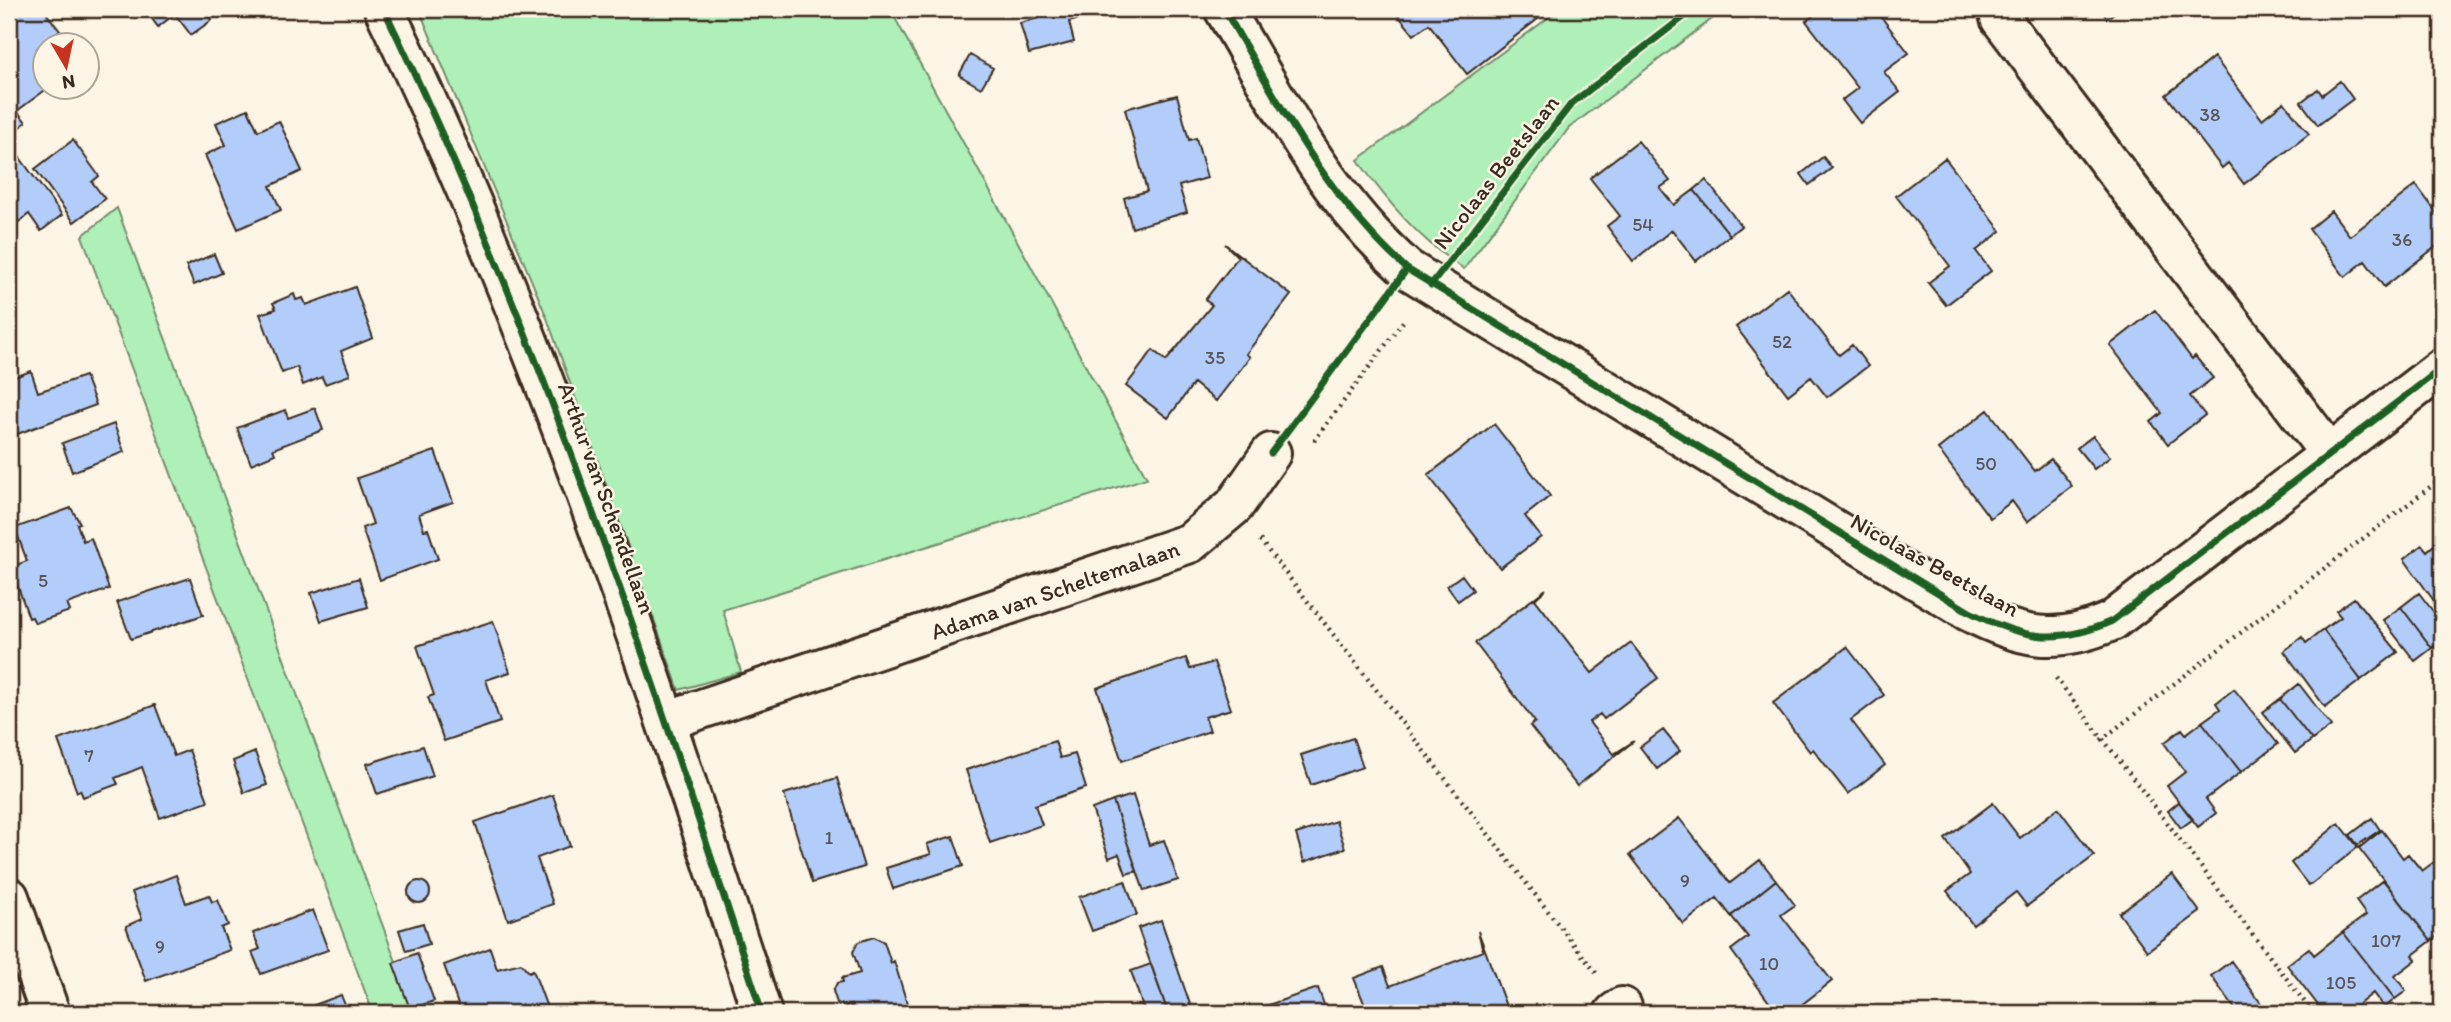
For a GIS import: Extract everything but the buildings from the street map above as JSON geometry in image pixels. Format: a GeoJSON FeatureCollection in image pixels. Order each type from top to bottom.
{"type":"FeatureCollection","features":[{"type":"Feature","properties":{"kind":"street","name":"Arthur van Schendellaan"},"geometry":{"type":"LineString","coordinates":[[384,9],[446,135],[565,432],[666,721],[762,1013]]}},
{"type":"Feature","properties":{"kind":"street","name":"Nicolaas Beetslaan"},"geometry":{"type":"LineString","coordinates":[[1224,9],[1331,187],[1371,237],[1407,269],[1968,611],[2021,635],[2045,637],[2091,631],[2112,621],[2442,368]]}},
{"type":"Feature","properties":{"kind":"street"},"geometry":{"type":"LineString","coordinates":[[2000,18],[2330,454]]}},
{"type":"Feature","properties":{"kind":"street","name":"Adama van Scheltemalaan"},"geometry":{"type":"LineString","coordinates":[[666,721],[1172,551],[1206,533],[1289,451]]}},
{"type":"Feature","properties":{"kind":"street"},"geometry":{"type":"LineString","coordinates":[[9,897],[50,1013]]}},
{"type":"Feature","properties":{"kind":"path"},"geometry":{"type":"LineString","coordinates":[[1289,451],[1431,285]]}},
{"type":"Feature","properties":{"kind":"path"},"geometry":{"type":"LineString","coordinates":[[2101,740],[2442,478]]}},
{"type":"Feature","properties":{"kind":"path"},"geometry":{"type":"LineString","coordinates":[[1234,506],[1618,1010]]}},
{"type":"Feature","properties":{"kind":"path"},"geometry":{"type":"LineString","coordinates":[[2045,637],[2057,681],[2313,1013]]}},
{"type":"Feature","properties":{"kind":"green space"},"geometry":{"type":"Polygon","coordinates":[[[419,9],[890,9],[1147,478],[723,610],[741,672],[679,690],[547,318],[419,9]]]}},
{"type":"Feature","properties":{"kind":"green space"},"geometry":{"type":"Polygon","coordinates":[[[1560,9],[1725,9],[1569,128],[1464,269],[1419,234],[1358,160],[1560,9]]]}},
{"type":"Feature","properties":{"kind":"green space"},"geometry":{"type":"Polygon","coordinates":[[[117,208],[415,1013],[373,1013],[82,236],[117,208]]]}},
{"type":"Feature","properties":{"kind":"cycle path"},"geometry":{"type":"LineString","coordinates":[[384,9],[493,254],[543,379],[635,631],[762,1013]]}},
{"type":"Feature","properties":{"kind":"cycle path"},"geometry":{"type":"LineString","coordinates":[[1224,9],[1284,113],[1328,179],[1378,241],[1407,269],[1968,611],[2022,633],[2038,636],[2073,634],[2112,621],[2442,368]]}},
{"type":"Feature","properties":{"kind":"cycle path"},"geometry":{"type":"LineString","coordinates":[[1431,285],[1572,103],[1694,9]]}},
{"type":"Feature","properties":{"kind":"cycle path"},"geometry":{"type":"LineString","coordinates":[[1271,453],[1407,269]]}}]}
